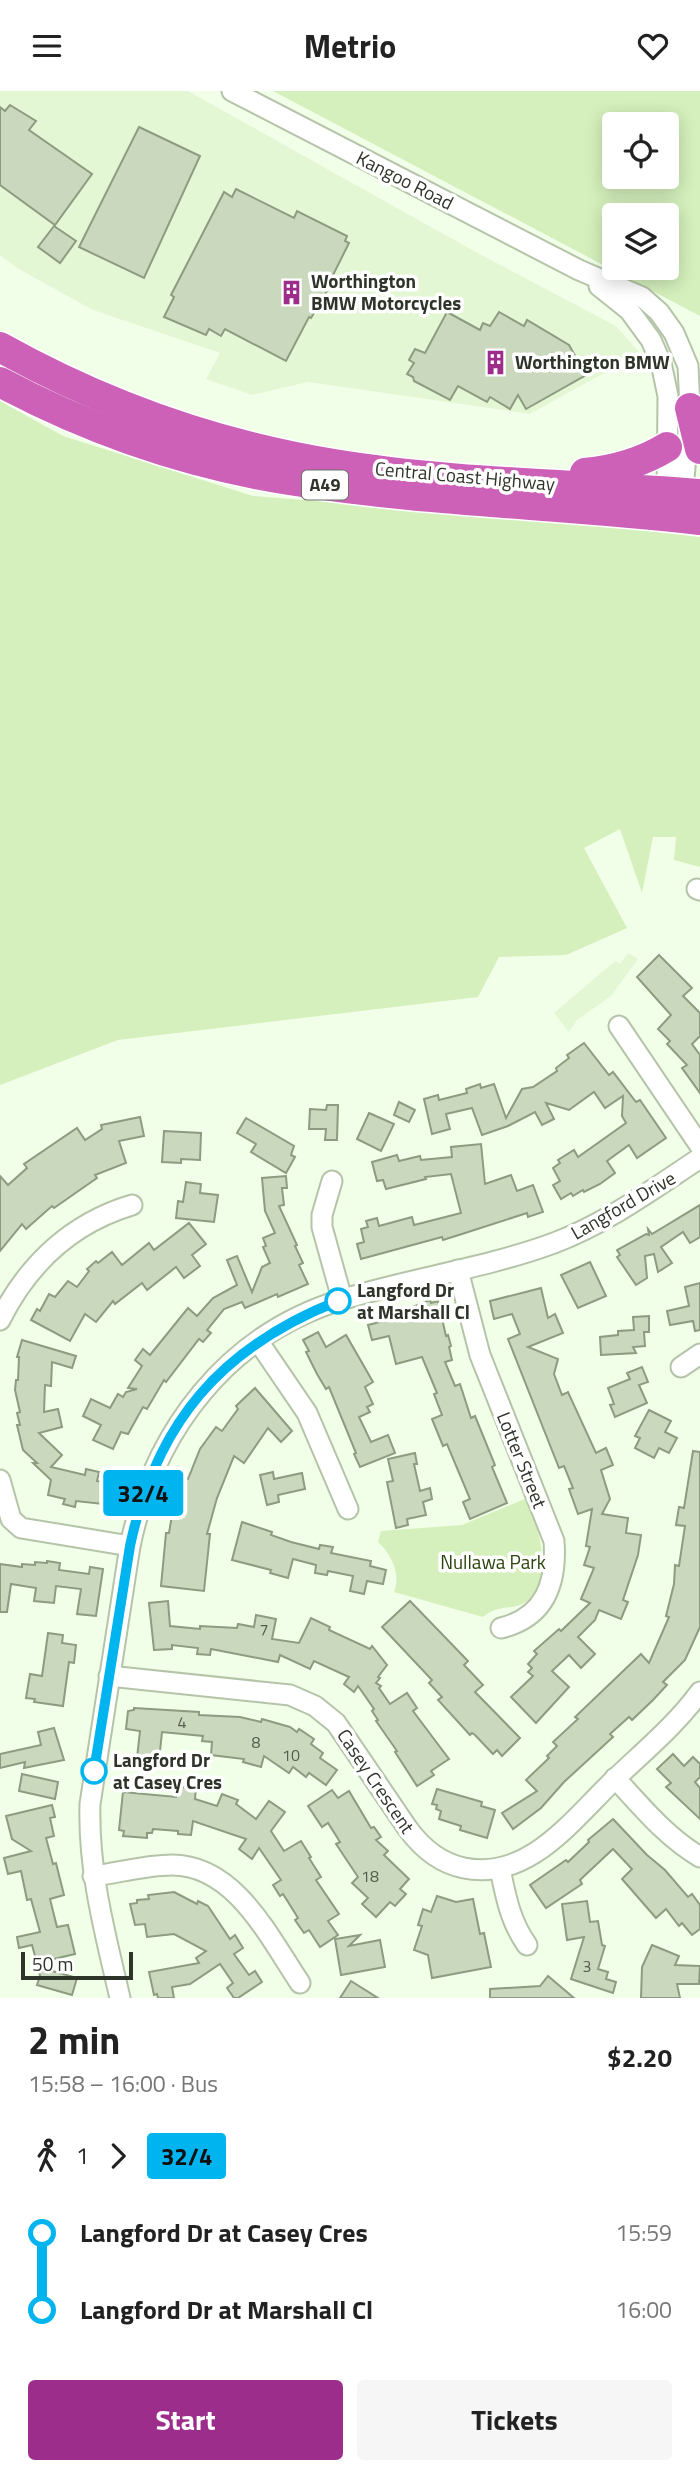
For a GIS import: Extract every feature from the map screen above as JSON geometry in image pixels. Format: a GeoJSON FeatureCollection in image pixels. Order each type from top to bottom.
{"type":"FeatureCollection","features":[{"type":"Feature","properties":{"kind":"highway","name":"Central Coast Highway"},"geometry":{"type":"LineString","coordinates":[[0,347],[101,397],[222,440],[335,464],[683,506]]}},
{"type":"Feature","properties":{"kind":"highway","name":"Central Coast Highway"},"geometry":{"type":"LineString","coordinates":[[0,382],[107,431],[171,452],[264,475],[341,487],[683,506]]}},
{"type":"Feature","properties":{"kind":"highway"},"geometry":{"type":"LineString","coordinates":[[679,402],[700,449]]}},
{"type":"Feature","properties":{"kind":"highway"},"geometry":{"type":"LineString","coordinates":[[452,477],[489,469],[560,474],[601,471],[643,461],[667,447]]}},
{"type":"Feature","properties":{"kind":"street","name":"Kangoo Road"},"geometry":{"type":"LineString","coordinates":[[232,91],[579,270],[642,296],[659,312],[679,343],[688,366],[667,447],[683,506]]}},
{"type":"Feature","properties":{"kind":"street","name":"Kangoo Road"},"geometry":{"type":"LineString","coordinates":[[579,270],[629,310],[651,340],[679,402],[683,506]]}},
{"type":"Feature","properties":{"kind":"street"},"geometry":{"type":"LineString","coordinates":[[651,340],[679,343]]}},
{"type":"Feature","properties":{"kind":"street"},"geometry":{"type":"LineString","coordinates":[[619,1026],[700,1146]]}},
{"type":"Feature","properties":{"kind":"street","name":"Langford Drive"},"geometry":{"type":"LineString","coordinates":[[120,1998],[93,1876],[90,1804],[137,1512],[145,1488],[173,1431],[211,1382],[258,1341],[299,1317],[342,1300],[519,1255],[589,1228],[624,1209],[700,1158]]}},
{"type":"Feature","properties":{"kind":"street"},"geometry":{"type":"LineString","coordinates":[[332,1181],[322,1215],[322,1227],[342,1300]]}},
{"type":"Feature","properties":{"kind":"street"},"geometry":{"type":"LineString","coordinates":[[0,1320],[10,1299],[29,1272],[55,1246],[106,1212],[132,1205]]}},
{"type":"Feature","properties":{"kind":"street","name":"Lotter Street"},"geometry":{"type":"LineString","coordinates":[[458,1270],[480,1355],[554,1541],[553,1573],[541,1604],[526,1618],[501,1627]]}},
{"type":"Feature","properties":{"kind":"street"},"geometry":{"type":"LineString","coordinates":[[258,1341],[307,1413],[348,1509]]}},
{"type":"Feature","properties":{"kind":"street"},"geometry":{"type":"LineString","coordinates":[[681,1367],[700,1354]]}},
{"type":"Feature","properties":{"kind":"street"},"geometry":{"type":"LineString","coordinates":[[0,1480],[11,1519],[21,1528],[130,1546]]}},
{"type":"Feature","properties":{"kind":"street","name":"Casey Crescent"},"geometry":{"type":"LineString","coordinates":[[109,1677],[254,1690],[302,1699],[326,1713],[336,1723],[421,1845],[456,1866],[470,1869],[500,1869],[520,1862],[546,1846],[692,1703],[700,1692]]}},
{"type":"Feature","properties":{"kind":"street"},"geometry":{"type":"LineString","coordinates":[[615,1778],[665,1832],[700,1857]]}},
{"type":"Feature","properties":{"kind":"street"},"geometry":{"type":"LineString","coordinates":[[93,1876],[170,1865],[191,1866],[206,1872],[226,1883],[240,1896],[300,1983]]}},
{"type":"Feature","properties":{"kind":"street"},"geometry":{"type":"LineString","coordinates":[[500,1869],[508,1912],[527,1945]]}},
{"type":"Feature","properties":{"kind":"shaded area"},"geometry":{"type":"Polygon","coordinates":[[[0,91],[188,91],[474,251],[616,326],[640,353],[530,414],[308,382],[252,395],[206,379],[220,353],[93,310],[17,268],[0,255],[0,91]]]}},
{"type":"Feature","properties":{"kind":"shaded area"},"geometry":{"type":"Polygon","coordinates":[[[628,953],[638,959],[611,996],[577,1020],[569,1032],[554,1013],[615,961],[620,964],[628,953]]]}},
{"type":"Feature","properties":{"kind":"green space"},"geometry":{"type":"Polygon","coordinates":[[[273,91],[700,91],[700,316],[632,280],[679,280],[679,203],[602,203],[602,264],[273,91]]]}},
{"type":"Feature","properties":{"kind":"green space"},"geometry":{"type":"Polygon","coordinates":[[[0,401],[63,436],[253,496],[542,519],[700,537],[700,867],[674,860],[676,837],[653,837],[642,893],[620,829],[584,848],[627,928],[566,955],[499,957],[478,997],[118,1040],[0,1085],[0,401]]]}},
{"type":"Feature","properties":{"kind":"green space","name":"Nullawa Park"},"geometry":{"type":"Polygon","coordinates":[[[527,1498],[540,1538],[542,1568],[540,1582],[534,1594],[524,1603],[495,1610],[483,1617],[394,1592],[396,1572],[391,1559],[378,1542],[381,1531],[462,1525],[527,1498]]]}},
{"type":"Feature","properties":{"kind":"building"},"geometry":{"type":"Polygon","coordinates":[[[10,105],[36,121],[29,130],[92,174],[55,225],[0,185],[0,107],[5,111],[10,105]]]}},
{"type":"Feature","properties":{"kind":"building"},"geometry":{"type":"Polygon","coordinates":[[[139,127],[200,156],[144,278],[79,247],[139,127]]]}},
{"type":"Feature","properties":{"kind":"building"},"geometry":{"type":"Polygon","coordinates":[[[236,189],[294,218],[297,211],[347,236],[345,241],[349,243],[328,285],[330,286],[311,318],[309,317],[286,361],[225,329],[221,336],[209,329],[206,335],[164,317],[174,297],[171,295],[224,192],[232,197],[236,189]]]}},
{"type":"Feature","properties":{"kind":"building"},"geometry":{"type":"Polygon","coordinates":[[[54,226],[76,241],[60,263],[38,247],[54,226]]]}},
{"type":"Feature","properties":{"kind":"building","name":"Worthington BMW"},"geometry":{"type":"Polygon","coordinates":[[[447,312],[480,330],[483,323],[490,326],[499,312],[524,326],[527,320],[569,345],[586,375],[526,409],[518,395],[510,409],[490,397],[487,402],[458,386],[450,400],[414,381],[413,377],[407,374],[414,363],[409,360],[415,349],[425,353],[447,312]]]}},
{"type":"Feature","properties":{"kind":"building"},"geometry":{"type":"Polygon","coordinates":[[[659,955],[692,988],[683,996],[700,1013],[700,1036],[692,1044],[700,1055],[700,1093],[682,1068],[687,1065],[667,1044],[670,1041],[658,1029],[671,1015],[637,977],[659,955]]]}},
{"type":"Feature","properties":{"kind":"building"},"geometry":{"type":"Polygon","coordinates":[[[584,1043],[609,1075],[613,1072],[636,1102],[640,1100],[666,1138],[637,1158],[629,1145],[607,1161],[615,1173],[600,1184],[561,1199],[553,1185],[560,1181],[553,1168],[560,1163],[558,1160],[574,1150],[578,1157],[626,1123],[622,1116],[623,1096],[605,1108],[594,1092],[569,1110],[546,1103],[554,1119],[542,1125],[535,1112],[482,1135],[472,1108],[446,1114],[450,1129],[432,1134],[424,1099],[438,1095],[439,1100],[467,1093],[466,1089],[480,1084],[481,1088],[494,1084],[506,1118],[522,1089],[533,1087],[557,1071],[556,1068],[569,1058],[567,1055],[584,1043]]]}},
{"type":"Feature","properties":{"kind":"building"},"geometry":{"type":"Polygon","coordinates":[[[399,1102],[415,1110],[409,1122],[394,1115],[399,1102]]]}},
{"type":"Feature","properties":{"kind":"building"},"geometry":{"type":"Polygon","coordinates":[[[327,1105],[338,1105],[337,1140],[325,1140],[326,1129],[309,1129],[310,1109],[326,1110],[327,1105]]]}},
{"type":"Feature","properties":{"kind":"building"},"geometry":{"type":"Polygon","coordinates":[[[369,1113],[394,1124],[381,1151],[357,1139],[369,1113]]]}},
{"type":"Feature","properties":{"kind":"building"},"geometry":{"type":"Polygon","coordinates":[[[140,1117],[144,1136],[119,1141],[126,1163],[95,1175],[97,1178],[54,1208],[52,1206],[26,1229],[22,1224],[0,1251],[0,1176],[8,1185],[27,1168],[24,1164],[77,1128],[85,1140],[102,1129],[101,1125],[140,1117]]]}},
{"type":"Feature","properties":{"kind":"building"},"geometry":{"type":"Polygon","coordinates":[[[246,1118],[294,1146],[291,1155],[295,1157],[286,1173],[251,1152],[256,1144],[237,1133],[246,1118]]]}},
{"type":"Feature","properties":{"kind":"building"},"geometry":{"type":"Polygon","coordinates":[[[164,1131],[201,1133],[200,1160],[162,1162],[164,1131]]]}},
{"type":"Feature","properties":{"kind":"building"},"geometry":{"type":"Polygon","coordinates":[[[481,1144],[485,1184],[511,1175],[517,1191],[533,1185],[543,1212],[528,1217],[527,1213],[443,1240],[442,1237],[361,1259],[357,1244],[364,1242],[361,1229],[368,1227],[366,1221],[377,1218],[379,1226],[412,1217],[414,1225],[461,1213],[451,1174],[425,1177],[426,1179],[386,1189],[383,1180],[377,1181],[372,1162],[397,1155],[399,1161],[420,1156],[421,1160],[452,1157],[451,1147],[481,1144]]]}},
{"type":"Feature","properties":{"kind":"building"},"geometry":{"type":"Polygon","coordinates":[[[286,1176],[287,1188],[282,1188],[284,1205],[279,1206],[297,1245],[295,1246],[303,1263],[299,1265],[308,1284],[245,1308],[242,1302],[224,1309],[207,1330],[211,1333],[203,1342],[199,1339],[166,1382],[164,1380],[147,1409],[143,1407],[128,1434],[121,1432],[113,1449],[93,1440],[101,1425],[83,1416],[91,1399],[110,1408],[118,1394],[123,1397],[126,1392],[137,1389],[128,1388],[142,1366],[135,1360],[143,1349],[150,1355],[188,1308],[197,1316],[213,1298],[237,1285],[227,1260],[237,1256],[252,1292],[262,1267],[270,1263],[263,1247],[266,1246],[263,1238],[275,1233],[265,1211],[262,1178],[286,1176]]]}},
{"type":"Feature","properties":{"kind":"building"},"geometry":{"type":"Polygon","coordinates":[[[186,1182],[201,1184],[200,1193],[218,1195],[214,1222],[176,1218],[178,1201],[183,1202],[186,1182]]]}},
{"type":"Feature","properties":{"kind":"building"},"geometry":{"type":"Polygon","coordinates":[[[700,1205],[700,1237],[690,1243],[683,1232],[661,1247],[672,1263],[658,1272],[654,1254],[645,1256],[647,1278],[636,1285],[617,1257],[620,1255],[617,1250],[646,1234],[649,1235],[648,1229],[652,1234],[700,1205]]]}},
{"type":"Feature","properties":{"kind":"building"},"geometry":{"type":"Polygon","coordinates":[[[189,1223],[206,1244],[192,1255],[200,1266],[184,1278],[176,1267],[147,1290],[142,1283],[115,1304],[113,1301],[96,1322],[85,1314],[70,1341],[31,1320],[37,1309],[40,1311],[49,1294],[55,1297],[68,1281],[77,1287],[89,1271],[87,1269],[96,1261],[98,1263],[112,1252],[122,1265],[149,1243],[154,1250],[189,1223]]]}},
{"type":"Feature","properties":{"kind":"building"},"geometry":{"type":"Polygon","coordinates":[[[590,1262],[606,1296],[578,1308],[561,1275],[590,1262]]]}},
{"type":"Feature","properties":{"kind":"building"},"geometry":{"type":"Polygon","coordinates":[[[700,1283],[700,1330],[695,1331],[693,1321],[670,1325],[667,1311],[689,1306],[685,1287],[700,1283]]]}},
{"type":"Feature","properties":{"kind":"building"},"geometry":{"type":"Polygon","coordinates":[[[541,1288],[548,1318],[555,1314],[563,1333],[528,1347],[558,1359],[554,1374],[562,1395],[568,1392],[596,1453],[606,1448],[613,1465],[601,1470],[610,1499],[602,1514],[628,1518],[626,1533],[641,1535],[638,1555],[623,1600],[628,1602],[621,1619],[599,1610],[595,1620],[578,1637],[595,1654],[581,1668],[569,1655],[552,1671],[569,1687],[536,1723],[511,1697],[533,1676],[528,1672],[532,1668],[528,1664],[537,1654],[534,1651],[559,1629],[561,1631],[590,1603],[581,1599],[594,1568],[584,1565],[590,1547],[586,1546],[592,1509],[578,1514],[569,1489],[573,1488],[564,1466],[559,1468],[508,1339],[520,1334],[512,1314],[494,1319],[490,1301],[541,1288]]]}},
{"type":"Feature","properties":{"kind":"building"},"geometry":{"type":"Polygon","coordinates":[[[430,1300],[431,1303],[438,1301],[451,1346],[452,1360],[445,1362],[455,1386],[460,1384],[471,1418],[475,1416],[507,1503],[470,1519],[463,1502],[470,1499],[447,1444],[443,1446],[432,1419],[442,1415],[434,1394],[437,1393],[422,1357],[396,1364],[389,1336],[372,1340],[368,1325],[411,1314],[410,1308],[430,1300]]]}},
{"type":"Feature","properties":{"kind":"building"},"geometry":{"type":"Polygon","coordinates":[[[649,1316],[649,1332],[644,1332],[645,1346],[633,1347],[636,1353],[601,1355],[600,1337],[618,1335],[618,1331],[634,1330],[633,1317],[649,1316]]]}},
{"type":"Feature","properties":{"kind":"building"},"geometry":{"type":"Polygon","coordinates":[[[318,1332],[326,1347],[346,1335],[373,1382],[365,1387],[373,1404],[367,1407],[370,1412],[359,1417],[371,1442],[388,1435],[395,1453],[360,1467],[329,1387],[326,1389],[306,1352],[309,1351],[303,1340],[318,1332]]]}},
{"type":"Feature","properties":{"kind":"building"},"geometry":{"type":"Polygon","coordinates":[[[22,1340],[76,1356],[72,1368],[52,1362],[51,1386],[45,1385],[44,1412],[58,1409],[62,1427],[39,1433],[62,1455],[51,1467],[85,1475],[86,1469],[99,1472],[97,1481],[116,1485],[112,1505],[76,1501],[75,1507],[63,1504],[65,1499],[48,1495],[51,1480],[23,1450],[17,1425],[20,1425],[17,1413],[20,1412],[15,1390],[18,1380],[17,1357],[22,1340]]]}},
{"type":"Feature","properties":{"kind":"building"},"geometry":{"type":"Polygon","coordinates":[[[642,1367],[648,1382],[639,1385],[647,1403],[615,1417],[608,1388],[630,1379],[627,1373],[642,1367]]]}},
{"type":"Feature","properties":{"kind":"building"},"geometry":{"type":"Polygon","coordinates":[[[255,1388],[292,1431],[281,1442],[268,1428],[244,1463],[234,1456],[217,1498],[207,1534],[210,1534],[204,1591],[161,1586],[166,1533],[169,1533],[172,1515],[185,1478],[188,1479],[200,1449],[216,1427],[222,1431],[238,1409],[236,1406],[255,1388]]]}},
{"type":"Feature","properties":{"kind":"building"},"geometry":{"type":"Polygon","coordinates":[[[649,1410],[671,1421],[665,1432],[677,1438],[669,1453],[659,1448],[654,1458],[635,1448],[640,1438],[635,1436],[649,1410]]]}},
{"type":"Feature","properties":{"kind":"building"},"geometry":{"type":"Polygon","coordinates":[[[693,1451],[700,1452],[700,1627],[685,1660],[663,1682],[667,1685],[653,1700],[632,1720],[629,1717],[610,1734],[613,1737],[564,1782],[541,1808],[513,1829],[502,1813],[537,1791],[526,1780],[549,1758],[547,1756],[557,1746],[553,1742],[578,1719],[575,1717],[641,1654],[649,1663],[669,1617],[666,1616],[674,1584],[675,1565],[679,1566],[685,1526],[676,1525],[679,1507],[684,1508],[693,1451]]]}},
{"type":"Feature","properties":{"kind":"building"},"geometry":{"type":"Polygon","coordinates":[[[415,1453],[417,1464],[414,1464],[420,1491],[430,1488],[432,1499],[423,1502],[426,1515],[407,1519],[408,1525],[396,1528],[387,1482],[393,1481],[388,1459],[415,1453]]]}},
{"type":"Feature","properties":{"kind":"building"},"geometry":{"type":"Polygon","coordinates":[[[273,1472],[274,1479],[302,1473],[305,1489],[278,1495],[279,1502],[267,1505],[260,1475],[273,1472]]]}},
{"type":"Feature","properties":{"kind":"building"},"geometry":{"type":"Polygon","coordinates":[[[242,1522],[291,1542],[319,1549],[320,1545],[333,1547],[331,1553],[371,1561],[370,1566],[386,1570],[383,1584],[367,1581],[364,1594],[350,1591],[353,1576],[328,1571],[327,1575],[315,1573],[316,1565],[293,1559],[288,1578],[270,1573],[271,1570],[232,1560],[242,1522]]]}},
{"type":"Feature","properties":{"kind":"building"},"geometry":{"type":"Polygon","coordinates":[[[35,1562],[60,1563],[59,1570],[89,1574],[90,1567],[103,1569],[96,1616],[77,1614],[81,1589],[56,1586],[54,1603],[34,1601],[36,1588],[11,1584],[7,1612],[0,1612],[0,1564],[22,1567],[22,1564],[35,1565],[35,1562]]]}},
{"type":"Feature","properties":{"kind":"building"},"geometry":{"type":"Polygon","coordinates":[[[168,1601],[170,1626],[200,1629],[200,1626],[237,1628],[238,1624],[254,1627],[256,1615],[276,1619],[272,1639],[299,1643],[311,1618],[330,1627],[329,1630],[370,1649],[372,1646],[387,1665],[378,1677],[380,1678],[376,1683],[381,1686],[379,1688],[390,1704],[407,1693],[417,1708],[413,1711],[449,1759],[431,1771],[434,1775],[417,1786],[376,1721],[378,1720],[372,1711],[374,1709],[358,1686],[354,1692],[344,1684],[349,1677],[314,1661],[310,1669],[280,1655],[278,1662],[211,1649],[210,1655],[197,1654],[198,1648],[172,1645],[172,1649],[154,1650],[149,1603],[168,1601]]]}},
{"type":"Feature","properties":{"kind":"building"},"geometry":{"type":"Polygon","coordinates":[[[410,1601],[468,1661],[464,1665],[483,1685],[475,1692],[520,1738],[502,1756],[497,1750],[493,1754],[475,1735],[470,1735],[438,1700],[442,1697],[429,1683],[432,1680],[382,1627],[410,1601]]]}},
{"type":"Feature","properties":{"kind":"building"},"geometry":{"type":"Polygon","coordinates":[[[48,1633],[63,1635],[62,1643],[76,1645],[74,1663],[69,1662],[63,1706],[34,1702],[35,1699],[26,1698],[30,1674],[42,1676],[48,1633]]]}},
{"type":"Feature","properties":{"kind":"building"},"geometry":{"type":"Polygon","coordinates":[[[134,1708],[199,1712],[199,1715],[240,1717],[261,1722],[262,1719],[290,1727],[297,1732],[299,1729],[314,1739],[311,1744],[323,1753],[320,1758],[337,1770],[326,1785],[309,1773],[306,1777],[293,1767],[289,1773],[264,1756],[261,1767],[243,1762],[244,1759],[211,1755],[212,1742],[202,1741],[203,1736],[162,1732],[159,1761],[137,1758],[140,1731],[126,1729],[128,1711],[134,1708]]]}},
{"type":"Feature","properties":{"kind":"building"},"geometry":{"type":"Polygon","coordinates":[[[54,1728],[64,1760],[24,1768],[25,1762],[0,1768],[0,1754],[41,1745],[38,1732],[54,1728]]]}},
{"type":"Feature","properties":{"kind":"building"},"geometry":{"type":"Polygon","coordinates":[[[673,1754],[684,1766],[693,1757],[700,1764],[700,1777],[695,1782],[700,1788],[700,1819],[666,1787],[671,1783],[657,1769],[673,1754]]]}},
{"type":"Feature","properties":{"kind":"building"},"geometry":{"type":"Polygon","coordinates":[[[22,1774],[58,1782],[55,1799],[19,1791],[22,1774]]]}},
{"type":"Feature","properties":{"kind":"building"},"geometry":{"type":"Polygon","coordinates":[[[177,1787],[196,1788],[195,1799],[217,1806],[222,1794],[238,1800],[236,1804],[256,1819],[269,1801],[285,1812],[271,1831],[284,1851],[301,1841],[321,1877],[316,1880],[339,1914],[328,1921],[338,1935],[320,1947],[309,1930],[304,1933],[283,1894],[280,1896],[273,1885],[281,1880],[259,1848],[252,1859],[239,1849],[246,1839],[193,1821],[191,1835],[153,1829],[152,1833],[147,1833],[147,1838],[123,1836],[124,1831],[119,1830],[123,1792],[176,1797],[177,1787]]]}},
{"type":"Feature","properties":{"kind":"building"},"geometry":{"type":"Polygon","coordinates":[[[437,1789],[482,1802],[481,1806],[495,1810],[487,1838],[460,1830],[461,1826],[439,1819],[441,1811],[436,1809],[437,1805],[432,1804],[437,1789]]]}},
{"type":"Feature","properties":{"kind":"building"},"geometry":{"type":"Polygon","coordinates":[[[332,1790],[338,1798],[349,1791],[371,1828],[374,1827],[381,1837],[376,1840],[388,1851],[384,1855],[409,1879],[400,1889],[406,1894],[395,1906],[390,1902],[376,1917],[362,1904],[368,1898],[352,1883],[358,1877],[336,1844],[340,1842],[328,1823],[322,1827],[308,1806],[332,1790]]]}},
{"type":"Feature","properties":{"kind":"building"},"geometry":{"type":"Polygon","coordinates":[[[52,1805],[55,1817],[50,1818],[54,1836],[46,1838],[64,1895],[50,1899],[57,1927],[68,1925],[75,1954],[37,1963],[32,1945],[19,1948],[17,1937],[40,1932],[31,1899],[27,1900],[21,1871],[8,1874],[4,1858],[31,1851],[12,1839],[6,1816],[52,1805]]]}},
{"type":"Feature","properties":{"kind":"building"},"geometry":{"type":"Polygon","coordinates":[[[613,1819],[665,1870],[688,1897],[692,1894],[700,1905],[700,1929],[692,1935],[682,1923],[679,1926],[666,1909],[656,1918],[622,1879],[632,1869],[613,1849],[580,1880],[582,1884],[546,1908],[530,1885],[566,1860],[568,1862],[613,1819]]]}},
{"type":"Feature","properties":{"kind":"building"},"geometry":{"type":"Polygon","coordinates":[[[174,1892],[197,1904],[198,1901],[208,1906],[230,1939],[235,1935],[243,1948],[234,1954],[249,1975],[255,1971],[262,1982],[234,1998],[227,1988],[233,1983],[220,1964],[190,1984],[172,1987],[174,1998],[158,1998],[157,1994],[154,1995],[149,1972],[199,1963],[196,1958],[206,1951],[174,1934],[147,1937],[145,1924],[135,1925],[130,1904],[149,1899],[148,1895],[174,1892]]]}},
{"type":"Feature","properties":{"kind":"building"},"geometry":{"type":"Polygon","coordinates":[[[437,1896],[456,1902],[473,1899],[480,1934],[484,1933],[491,1967],[432,1978],[428,1955],[414,1950],[422,1926],[418,1925],[423,1909],[431,1912],[437,1896]]]}},
{"type":"Feature","properties":{"kind":"building"},"geometry":{"type":"Polygon","coordinates":[[[587,1901],[590,1922],[598,1921],[602,1945],[605,1946],[598,1969],[608,1972],[606,1979],[616,1982],[613,1993],[571,1979],[584,1937],[567,1940],[562,1904],[587,1901]]]}},
{"type":"Feature","properties":{"kind":"building"},"geometry":{"type":"Polygon","coordinates":[[[360,1935],[349,1946],[380,1940],[385,1967],[341,1975],[335,1939],[360,1935]]]}},
{"type":"Feature","properties":{"kind":"building"},"geometry":{"type":"Polygon","coordinates":[[[652,1945],[679,1956],[675,1965],[700,1966],[699,1984],[677,1984],[680,1998],[641,1998],[642,1967],[652,1945]]]}},
{"type":"Feature","properties":{"kind":"building"},"geometry":{"type":"Polygon","coordinates":[[[38,1967],[77,1978],[72,1995],[37,1985],[40,1976],[38,1967]]]}},
{"type":"Feature","properties":{"kind":"building"},"geometry":{"type":"Polygon","coordinates":[[[548,1976],[574,1998],[490,1998],[490,1989],[540,1986],[548,1976]]]}},
{"type":"Feature","properties":{"kind":"building"},"geometry":{"type":"Polygon","coordinates":[[[351,1981],[378,1998],[340,1998],[351,1981]]]}},
{"type":"Feature","properties":{"kind":"bus line","name":"32/4"},"geometry":{"type":"LineString","coordinates":[[94,1771],[130,1546],[137,1512],[158,1459],[192,1404],[234,1360],[258,1341],[290,1322],[338,1301]]}},
{"type":"Feature","properties":{"kind":"place","name":"Worthington BMW Motorcycles"},"geometry":{"type":"Point","coordinates":[291,292]}},
{"type":"Feature","properties":{"kind":"place","name":"Worthington BMW"},"geometry":{"type":"Point","coordinates":[495,362]}},
{"type":"Feature","properties":{"kind":"place","name":"Langford Dr at Marshall Cl"},"geometry":{"type":"Point","coordinates":[338,1301]}},
{"type":"Feature","properties":{"kind":"place","name":"Langford Dr at Casey Cres"},"geometry":{"type":"Point","coordinates":[94,1771]}}]}
